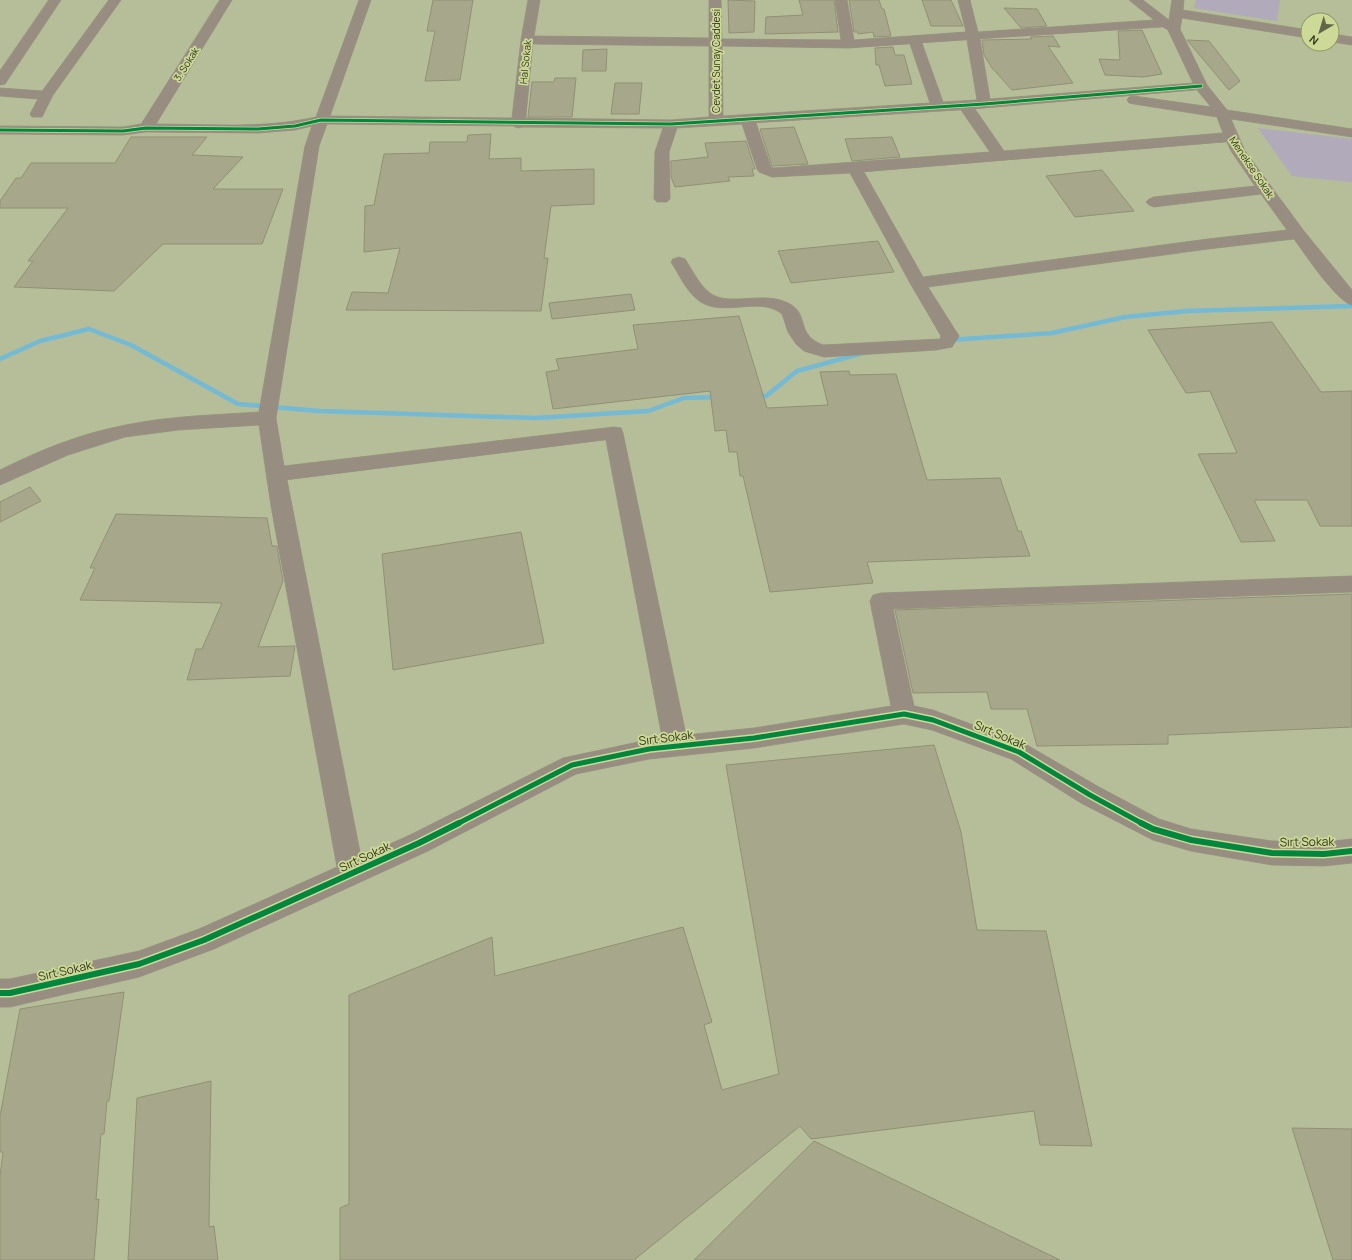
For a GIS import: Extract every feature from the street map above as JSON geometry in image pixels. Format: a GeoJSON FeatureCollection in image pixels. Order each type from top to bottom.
{"type":"FeatureCollection","features":[{"type":"Feature","properties":{"kind":"street"},"geometry":{"type":"LineString","coordinates":[[0,81],[55,0]]}},
{"type":"Feature","properties":{"kind":"street"},"geometry":{"type":"LineString","coordinates":[[37,114],[46,95],[115,0]]}},
{"type":"Feature","properties":{"kind":"street","name":"3. Sokak"},"geometry":{"type":"LineString","coordinates":[[146,128],[226,0]]}},
{"type":"Feature","properties":{"kind":"street"},"geometry":{"type":"LineString","coordinates":[[351,874],[276,474],[267,418],[312,146],[365,0]]}},
{"type":"Feature","properties":{"kind":"street","name":"Hal Sokak"},"geometry":{"type":"LineString","coordinates":[[518,124],[527,40],[534,0]]}},
{"type":"Feature","properties":{"kind":"street","name":"Cevdet Sunay Caddesi"},"geometry":{"type":"LineString","coordinates":[[715,0],[716,122]]}},
{"type":"Feature","properties":{"kind":"street"},"geometry":{"type":"LineString","coordinates":[[841,0],[848,44]]}},
{"type":"Feature","properties":{"kind":"street"},"geometry":{"type":"LineString","coordinates":[[964,0],[973,36],[984,104]]}},
{"type":"Feature","properties":{"kind":"street"},"geometry":{"type":"LineString","coordinates":[[1135,0],[1169,26]]}},
{"type":"Feature","properties":{"kind":"street"},"geometry":{"type":"LineString","coordinates":[[1169,26],[1177,7],[1300,32]]}},
{"type":"Feature","properties":{"kind":"street"},"geometry":{"type":"LineString","coordinates":[[527,40],[848,44],[1169,26]]}},
{"type":"Feature","properties":{"kind":"street","name":"Menekse Sokak"},"geometry":{"type":"LineString","coordinates":[[1169,26],[1201,86],[1222,113],[1231,137],[1298,234],[1335,282],[1352,300]]}},
{"type":"Feature","properties":{"kind":"street"},"geometry":{"type":"LineString","coordinates":[[916,40],[938,107]]}},
{"type":"Feature","properties":{"kind":"street"},"geometry":{"type":"LineString","coordinates":[[1340,40],[1351,43]]}},
{"type":"Feature","properties":{"kind":"street"},"geometry":{"type":"LineString","coordinates":[[0,130],[123,132],[146,128],[258,128],[295,126],[321,120],[518,124],[671,124],[966,106],[1201,86]]}},
{"type":"Feature","properties":{"kind":"street"},"geometry":{"type":"LineString","coordinates":[[0,92],[46,95]]}},
{"type":"Feature","properties":{"kind":"street"},"geometry":{"type":"LineString","coordinates":[[1095,94],[1352,133]]}},
{"type":"Feature","properties":{"kind":"street"},"geometry":{"type":"LineString","coordinates":[[966,106],[999,155]]}},
{"type":"Feature","properties":{"kind":"street"},"geometry":{"type":"LineString","coordinates":[[748,120],[764,169],[772,173],[855,168],[1231,137]]}},
{"type":"Feature","properties":{"kind":"street"},"geometry":{"type":"LineString","coordinates":[[662,199],[662,152],[671,124]]}},
{"type":"Feature","properties":{"kind":"street"},"geometry":{"type":"LineString","coordinates":[[679,262],[699,292],[708,299],[722,303],[766,302],[780,306],[789,311],[799,338],[809,347],[824,351],[936,345],[946,343],[950,336],[918,283],[855,168]]}},
{"type":"Feature","properties":{"kind":"street"},"geometry":{"type":"LineString","coordinates":[[1154,202],[1266,189]]}},
{"type":"Feature","properties":{"kind":"street"},"geometry":{"type":"LineString","coordinates":[[918,283],[1208,244],[1298,234]]}},
{"type":"Feature","properties":{"kind":"street"},"geometry":{"type":"LineString","coordinates":[[0,478],[33,461],[84,443],[125,431],[174,425],[267,418]]}},
{"type":"Feature","properties":{"kind":"street"},"geometry":{"type":"LineString","coordinates":[[276,474],[614,433],[676,746]]}},
{"type":"Feature","properties":{"kind":"street"},"geometry":{"type":"LineString","coordinates":[[904,714],[881,601],[1352,584]]}},
{"type":"Feature","properties":{"kind":"street","name":"Sırt Sokak"},"geometry":{"type":"LineString","coordinates":[[0,993],[10,993],[139,964],[204,940],[419,843],[572,765],[649,749],[754,738],[904,714],[933,720],[1019,752],[1090,795],[1159,831],[1191,840],[1272,852],[1324,854],[1352,851]]}},
{"type":"Feature","properties":{"kind":"shaded area"},"geometry":{"type":"Polygon","coordinates":[[[1196,0],[1280,0],[1277,21],[1194,8],[1196,0]]]}},
{"type":"Feature","properties":{"kind":"shaded area"},"geometry":{"type":"Polygon","coordinates":[[[1258,128],[1352,139],[1352,182],[1292,176],[1258,128]]]}},
{"type":"Feature","properties":{"kind":"building"},"geometry":{"type":"Polygon","coordinates":[[[433,0],[473,0],[460,80],[425,81],[435,31],[427,31],[433,0]]]}},
{"type":"Feature","properties":{"kind":"building"},"geometry":{"type":"Polygon","coordinates":[[[728,0],[755,1],[754,32],[729,33],[728,0]]]}},
{"type":"Feature","properties":{"kind":"building"},"geometry":{"type":"Polygon","coordinates":[[[799,0],[834,0],[838,32],[765,34],[766,17],[803,15],[799,0]]]}},
{"type":"Feature","properties":{"kind":"building"},"geometry":{"type":"Polygon","coordinates":[[[849,0],[879,0],[882,9],[884,9],[891,36],[874,37],[873,32],[858,34],[858,32],[854,32],[849,0]]]}},
{"type":"Feature","properties":{"kind":"building"},"geometry":{"type":"Polygon","coordinates":[[[922,0],[951,0],[963,26],[931,26],[922,0]]]}},
{"type":"Feature","properties":{"kind":"building"},"geometry":{"type":"Polygon","coordinates":[[[1004,8],[1037,9],[1047,26],[1021,28],[1004,8]]]}},
{"type":"Feature","properties":{"kind":"building"},"geometry":{"type":"Polygon","coordinates":[[[1142,30],[1162,74],[1143,77],[1105,75],[1099,59],[1120,60],[1118,31],[1142,30]]]}},
{"type":"Feature","properties":{"kind":"building"},"geometry":{"type":"Polygon","coordinates":[[[1053,36],[1060,47],[1048,46],[1073,83],[1012,90],[992,68],[984,55],[982,40],[1032,39],[1030,37],[1053,36]]]}},
{"type":"Feature","properties":{"kind":"building"},"geometry":{"type":"Polygon","coordinates":[[[1187,40],[1209,41],[1240,81],[1229,90],[1187,40]]]}},
{"type":"Feature","properties":{"kind":"building"},"geometry":{"type":"Polygon","coordinates":[[[893,47],[895,55],[904,55],[912,84],[885,86],[879,65],[876,65],[875,48],[893,47]]]}},
{"type":"Feature","properties":{"kind":"building"},"geometry":{"type":"Polygon","coordinates":[[[607,49],[606,71],[582,71],[583,50],[607,49]]]}},
{"type":"Feature","properties":{"kind":"building"},"geometry":{"type":"Polygon","coordinates":[[[555,78],[576,78],[572,117],[528,117],[532,82],[554,82],[555,78]]]}},
{"type":"Feature","properties":{"kind":"building"},"geometry":{"type":"Polygon","coordinates":[[[615,83],[642,83],[639,114],[611,114],[615,83]]]}},
{"type":"Feature","properties":{"kind":"building"},"geometry":{"type":"Polygon","coordinates":[[[794,127],[808,164],[772,166],[760,129],[794,127]]]}},
{"type":"Feature","properties":{"kind":"building"},"geometry":{"type":"Polygon","coordinates":[[[491,134],[489,159],[521,158],[521,171],[594,169],[594,204],[551,206],[544,258],[548,258],[541,311],[346,310],[352,292],[388,293],[400,248],[364,252],[365,206],[374,205],[384,154],[429,153],[430,142],[467,142],[468,135],[491,134]]]}},
{"type":"Feature","properties":{"kind":"building"},"geometry":{"type":"Polygon","coordinates":[[[131,137],[207,137],[192,155],[243,157],[213,189],[283,189],[262,244],[163,244],[114,291],[14,287],[33,261],[28,261],[68,208],[0,208],[0,201],[16,178],[21,178],[31,163],[115,163],[131,137]]]}},
{"type":"Feature","properties":{"kind":"building"},"geometry":{"type":"Polygon","coordinates":[[[892,137],[900,157],[852,161],[845,139],[892,137]]]}},
{"type":"Feature","properties":{"kind":"building"},"geometry":{"type":"Polygon","coordinates":[[[746,141],[755,169],[752,169],[754,176],[728,177],[730,181],[675,187],[671,177],[671,161],[708,157],[705,143],[746,141]]]}},
{"type":"Feature","properties":{"kind":"building"},"geometry":{"type":"Polygon","coordinates":[[[1102,170],[1134,211],[1075,217],[1046,176],[1102,170]]]}},
{"type":"Feature","properties":{"kind":"building"},"geometry":{"type":"Polygon","coordinates":[[[878,241],[894,272],[791,283],[778,251],[878,241]]]}},
{"type":"Feature","properties":{"kind":"building"},"geometry":{"type":"Polygon","coordinates":[[[631,294],[635,310],[552,319],[549,303],[631,294]]]}},
{"type":"Feature","properties":{"kind":"building"},"geometry":{"type":"Polygon","coordinates":[[[739,316],[767,408],[828,405],[820,372],[849,371],[850,375],[896,374],[927,480],[1000,478],[1018,531],[1021,531],[1030,556],[867,562],[873,583],[770,592],[743,476],[740,476],[737,452],[729,452],[726,430],[715,431],[710,391],[553,409],[546,372],[559,370],[556,359],[638,349],[633,325],[739,316]]]}},
{"type":"Feature","properties":{"kind":"building"},"geometry":{"type":"Polygon","coordinates":[[[1272,322],[1321,392],[1352,391],[1352,526],[1320,526],[1307,500],[1254,500],[1275,541],[1241,542],[1198,454],[1237,453],[1210,391],[1186,393],[1148,330],[1272,322]]]}},
{"type":"Feature","properties":{"kind":"building"},"geometry":{"type":"Polygon","coordinates":[[[30,487],[41,501],[0,522],[0,502],[30,487]]]}},
{"type":"Feature","properties":{"kind":"building"},"geometry":{"type":"Polygon","coordinates":[[[116,514],[267,518],[272,546],[277,546],[283,581],[258,647],[295,646],[290,676],[187,680],[196,649],[202,649],[222,603],[80,600],[95,568],[90,568],[116,514]]]}},
{"type":"Feature","properties":{"kind":"building"},"geometry":{"type":"Polygon","coordinates":[[[521,532],[544,643],[393,670],[382,554],[521,532]]]}},
{"type":"Feature","properties":{"kind":"building"},"geometry":{"type":"Polygon","coordinates":[[[1352,594],[1352,727],[1168,735],[1168,744],[1037,746],[1027,709],[991,709],[987,692],[913,693],[895,610],[1352,594]]]}},
{"type":"Feature","properties":{"kind":"building"},"geometry":{"type":"Polygon","coordinates":[[[934,745],[961,832],[977,930],[1046,931],[1092,1146],[1040,1145],[1034,1111],[811,1139],[800,1126],[634,1260],[340,1260],[340,1208],[349,1204],[349,995],[492,937],[495,976],[683,927],[712,1022],[704,1025],[722,1090],[779,1074],[726,765],[934,745]]]}},
{"type":"Feature","properties":{"kind":"building"},"geometry":{"type":"Polygon","coordinates":[[[124,992],[109,1101],[107,1101],[104,1134],[101,1134],[96,1200],[99,1199],[94,1260],[0,1260],[0,1176],[3,1152],[0,1152],[0,1116],[20,1009],[124,992]]]}},
{"type":"Feature","properties":{"kind":"building"},"geometry":{"type":"Polygon","coordinates":[[[211,1081],[209,1227],[214,1226],[218,1260],[128,1260],[137,1098],[211,1081]]]}},
{"type":"Feature","properties":{"kind":"building"},"geometry":{"type":"Polygon","coordinates":[[[1292,1128],[1352,1129],[1352,1260],[1333,1260],[1292,1128]]]}},
{"type":"Feature","properties":{"kind":"building"},"geometry":{"type":"Polygon","coordinates":[[[814,1141],[1060,1260],[694,1260],[814,1141]]]}},
{"type":"Feature","properties":{"kind":"waterway"},"geometry":{"type":"LineString","coordinates":[[949,340],[1052,333],[1125,317],[1187,311],[1352,306]]}},
{"type":"Feature","properties":{"kind":"waterway"},"geometry":{"type":"LineString","coordinates":[[0,359],[40,341],[89,329],[131,345],[238,404],[319,411],[536,418],[648,411],[684,398],[718,397]]}},
{"type":"Feature","properties":{"kind":"waterway"},"geometry":{"type":"LineString","coordinates":[[755,396],[766,396],[797,371],[863,353]]}},
{"type":"Feature","properties":{"kind":"cycle path"},"geometry":{"type":"LineString","coordinates":[[0,130],[123,131],[146,128],[258,129],[295,126],[321,120],[671,124],[984,104],[1201,86]]}},
{"type":"Feature","properties":{"kind":"cycle path"},"geometry":{"type":"LineString","coordinates":[[0,993],[10,993],[139,964],[204,940],[419,843],[572,765],[649,749],[754,738],[904,714],[933,720],[1019,752],[1090,795],[1153,829],[1191,840],[1272,853],[1324,854],[1352,851]]}}]}
